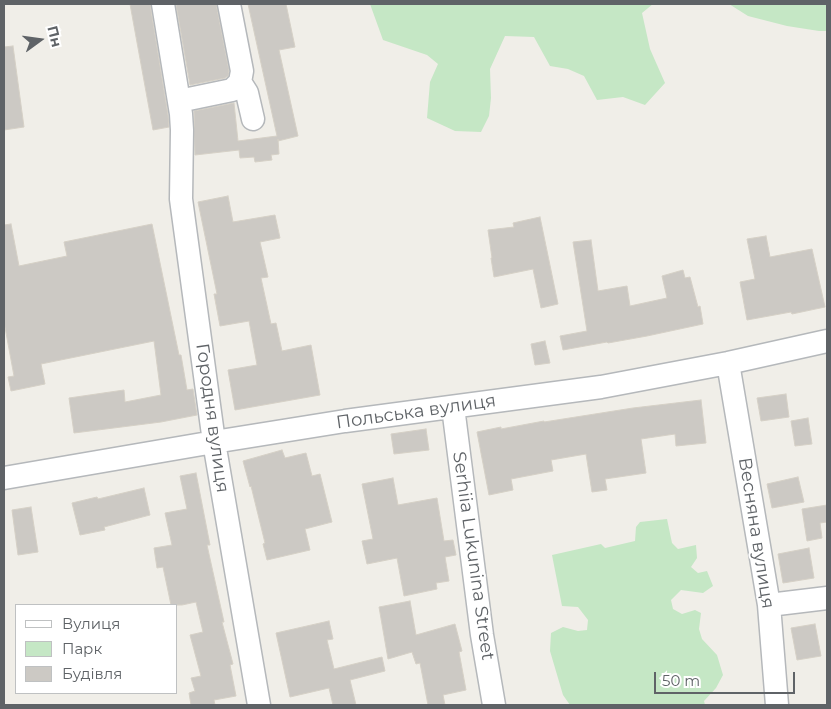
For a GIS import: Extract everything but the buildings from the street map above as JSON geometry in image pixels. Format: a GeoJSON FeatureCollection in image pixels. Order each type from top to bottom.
{"type":"FeatureCollection","features":[{"type":"Feature","properties":{"kind":"street","name":"Городня вулиця"},"geometry":{"type":"LineString","coordinates":[[163,4],[179,101],[182,130],[181,199],[214,442],[259,705]]}},
{"type":"Feature","properties":{"kind":"street"},"geometry":{"type":"LineString","coordinates":[[179,101],[232,90],[240,82],[242,71],[229,4]]}},
{"type":"Feature","properties":{"kind":"street"},"geometry":{"type":"LineString","coordinates":[[240,82],[248,93],[253,119]]}},
{"type":"Feature","properties":{"kind":"street","name":"Польська вулиця"},"geometry":{"type":"LineString","coordinates":[[4,478],[345,421],[601,387],[827,341]]}},
{"type":"Feature","properties":{"kind":"street","name":"Весняна вулиця"},"geometry":{"type":"LineString","coordinates":[[728,362],[769,605],[777,705]]}},
{"type":"Feature","properties":{"kind":"street","name":"Serhiia Lukunina Street"},"geometry":{"type":"LineString","coordinates":[[453,407],[482,635],[494,705]]}},
{"type":"Feature","properties":{"kind":"street"},"geometry":{"type":"LineString","coordinates":[[769,605],[827,598]]}},
{"type":"Feature","properties":{"kind":"green space"},"geometry":{"type":"Polygon","coordinates":[[[370,4],[653,4],[642,13],[650,49],[665,83],[645,105],[623,97],[597,100],[584,76],[568,69],[550,66],[534,37],[505,36],[490,69],[491,98],[489,116],[481,132],[455,131],[427,118],[430,82],[438,64],[427,55],[383,40],[370,4]]]}},
{"type":"Feature","properties":{"kind":"green space"},"geometry":{"type":"Polygon","coordinates":[[[729,4],[827,4],[827,31],[787,26],[748,16],[729,4]]]}},
{"type":"Feature","properties":{"kind":"green space"},"geometry":{"type":"Polygon","coordinates":[[[667,519],[672,543],[678,549],[696,545],[697,558],[691,567],[698,573],[707,571],[713,586],[703,593],[681,590],[671,600],[673,609],[682,614],[695,610],[701,613],[699,629],[702,639],[717,655],[723,675],[716,688],[704,701],[705,705],[570,705],[563,695],[550,651],[551,633],[563,627],[578,631],[587,630],[588,620],[578,607],[562,606],[552,555],[601,544],[605,548],[635,541],[636,527],[640,522],[667,519]]]}}]}
